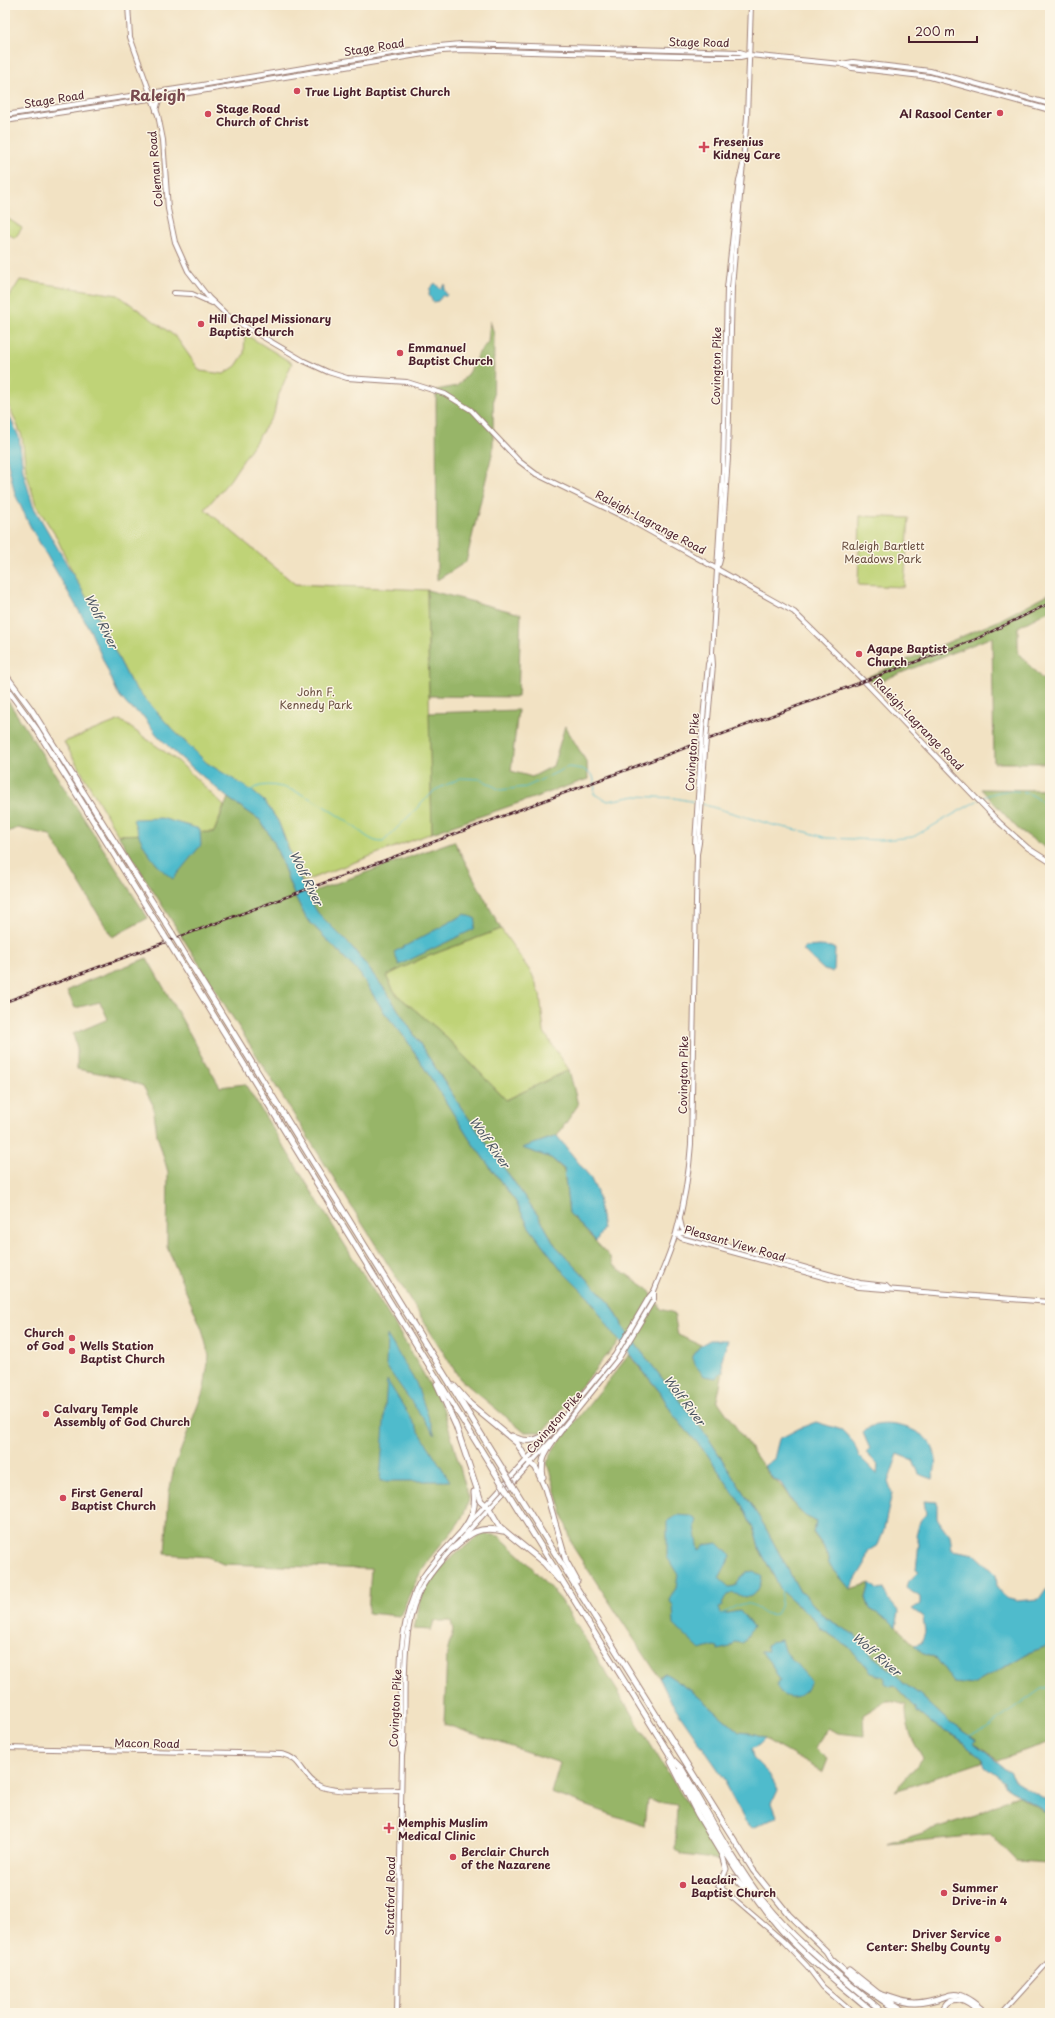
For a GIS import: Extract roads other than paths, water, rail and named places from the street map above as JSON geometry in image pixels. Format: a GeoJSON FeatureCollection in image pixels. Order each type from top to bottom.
{"type":"FeatureCollection","features":[{"type":"Feature","properties":{"kind":"highway"},"geometry":{"type":"LineString","coordinates":[[5,674],[31,709],[172,933],[441,1370],[753,1870],[789,1915],[826,1951],[879,1994],[908,2013]]}},
{"type":"Feature","properties":{"kind":"highway"},"geometry":{"type":"LineString","coordinates":[[5,686],[36,730],[179,959],[669,1753],[725,1850],[762,1906],[778,1926],[793,1942],[874,2013]]}},
{"type":"Feature","properties":{"kind":"highway"},"geometry":{"type":"LineString","coordinates":[[420,1349],[456,1426],[473,1481],[481,1501],[488,1507],[495,1520],[505,1531],[548,1567],[577,1603]]}},
{"type":"Feature","properties":{"kind":"highway"},"geometry":{"type":"LineString","coordinates":[[441,1370],[470,1404],[517,1443],[528,1462],[540,1474],[566,1561],[590,1609]]}},
{"type":"Feature","properties":{"kind":"highway"},"geometry":{"type":"LineString","coordinates":[[508,1434],[517,1438],[535,1440],[544,1437],[557,1425]]}},
{"type":"Feature","properties":{"kind":"highway"},"geometry":{"type":"LineString","coordinates":[[545,1488],[542,1470],[544,1454],[562,1429]]}},
{"type":"Feature","properties":{"kind":"highway"},"geometry":{"type":"LineString","coordinates":[[463,1530],[472,1518],[474,1509],[475,1500],[473,1481]]}},
{"type":"Feature","properties":{"kind":"highway"},"geometry":{"type":"LineString","coordinates":[[451,1550],[477,1530],[493,1528],[505,1531]]}},
{"type":"Feature","properties":{"kind":"highway"},"geometry":{"type":"LineString","coordinates":[[669,1753],[672,1764],[698,1815],[722,1855],[726,1869],[720,1887]]}},
{"type":"Feature","properties":{"kind":"highway"},"geometry":{"type":"LineString","coordinates":[[675,1764],[682,1769],[742,1870],[763,1901],[783,1924],[884,2013]]}},
{"type":"Feature","properties":{"kind":"highway"},"geometry":{"type":"LineString","coordinates":[[720,1887],[728,1878],[735,1878],[762,1906]]}},
{"type":"Feature","properties":{"kind":"highway"},"geometry":{"type":"LineString","coordinates":[[826,1951],[831,1959],[859,1984],[901,2013]]}},
{"type":"Feature","properties":{"kind":"highway"},"geometry":{"type":"LineString","coordinates":[[879,1994],[909,2003],[924,2002],[950,1994],[960,1995],[969,1998],[986,2013]]}},
{"type":"Feature","properties":{"kind":"highway"},"geometry":{"type":"LineString","coordinates":[[942,2013],[946,2005],[957,2000],[968,2002],[980,2013]]}},
{"type":"Feature","properties":{"kind":"main road","name":"Coleman Road"},"geometry":{"type":"LineString","coordinates":[[128,5],[130,37],[164,140],[170,224],[180,256],[196,283]]}},
{"type":"Feature","properties":{"kind":"main road","name":"Covington Pike"},"geometry":{"type":"LineString","coordinates":[[528,1462],[562,1429],[596,1384],[652,1298],[676,1234],[689,1168],[691,1144],[697,854],[700,791],[708,664],[712,652],[726,488],[732,287],[743,183],[750,55],[751,5]]}},
{"type":"Feature","properties":{"kind":"main road","name":"Stage Road"},"geometry":{"type":"LineString","coordinates":[[5,115],[149,94],[428,47],[461,44],[740,52],[750,55],[841,64],[852,68],[908,73],[936,78],[1050,110]]}},
{"type":"Feature","properties":{"kind":"main road","name":"Stage Road"},"geometry":{"type":"LineString","coordinates":[[5,121],[151,99],[442,51],[468,50],[733,57],[750,55]]}},
{"type":"Feature","properties":{"kind":"main road","name":"Stage Road"},"geometry":{"type":"LineString","coordinates":[[841,64],[853,62],[930,71],[1050,104]]}},
{"type":"Feature","properties":{"kind":"main road"},"geometry":{"type":"LineString","coordinates":[[156,112],[158,103],[162,97]]}},
{"type":"Feature","properties":{"kind":"main road","name":"Raleigh-Lagrange Road"},"geometry":{"type":"LineString","coordinates":[[196,283],[215,305],[239,323],[304,361],[328,372],[347,378],[407,382],[445,394],[471,410],[519,462],[536,474],[624,517],[718,568],[794,612],[861,677],[1000,823],[1028,848],[1050,862]]}},
{"type":"Feature","properties":{"kind":"main road"},"geometry":{"type":"LineString","coordinates":[[174,293],[192,294],[215,305]]}},
{"type":"Feature","properties":{"kind":"main road"},"geometry":{"type":"LineString","coordinates":[[680,1218],[682,1228],[687,1234]]}},
{"type":"Feature","properties":{"kind":"main road","name":"Pleasant View Road"},"geometry":{"type":"LineString","coordinates":[[676,1234],[687,1234],[706,1243]]}},
{"type":"Feature","properties":{"kind":"main road","name":"Pleasant View Road"},"geometry":{"type":"LineString","coordinates":[[676,1234],[681,1238],[706,1243],[797,1268],[859,1287],[1050,1302]]}},
{"type":"Feature","properties":{"kind":"main road","name":"Covington Pike"},"geometry":{"type":"LineString","coordinates":[[402,1756],[404,1741],[407,1644],[411,1617],[418,1595],[425,1583],[451,1550],[528,1462],[557,1425],[596,1384]]}},
{"type":"Feature","properties":{"kind":"main road","name":"Covington Pike"},"geometry":{"type":"LineString","coordinates":[[402,1756],[400,1741],[402,1644],[406,1616],[421,1580],[439,1556],[463,1530],[488,1507]]}},
{"type":"Feature","properties":{"kind":"main road","name":"Macon Road"},"geometry":{"type":"LineString","coordinates":[[5,1748],[234,1753],[289,1756],[300,1764],[308,1778],[326,1789],[401,1790]]}},
{"type":"Feature","properties":{"kind":"main road","name":"Stratford Road"},"geometry":{"type":"LineString","coordinates":[[397,2013],[402,1756]]}},
{"type":"Feature","properties":{"kind":"main road"},"geometry":{"type":"LineString","coordinates":[[720,1887],[782,1941],[807,1966],[823,1987],[853,2013]]}},
{"type":"Feature","properties":{"kind":"main road"},"geometry":{"type":"LineString","coordinates":[[1002,2013],[1050,1960]]}},
{"type":"Feature","properties":{"kind":"water"},"geometry":{"type":"Polygon","coordinates":[[[435,283],[440,289],[445,284],[444,290],[447,295],[445,297],[443,295],[438,301],[433,302],[429,295],[430,288],[435,283]]]}},
{"type":"Feature","properties":{"kind":"water"},"geometry":{"type":"Polygon","coordinates":[[[5,407],[19,437],[23,471],[33,506],[96,614],[131,683],[172,729],[207,763],[251,790],[265,802],[278,821],[306,894],[318,913],[352,947],[386,991],[460,1106],[541,1220],[555,1245],[610,1303],[627,1333],[709,1439],[764,1525],[800,1592],[804,1594],[824,1617],[855,1635],[871,1655],[895,1673],[903,1683],[919,1694],[950,1723],[976,1740],[974,1743],[1010,1772],[1015,1781],[1050,1802],[1050,1815],[1005,1786],[1005,1782],[985,1767],[983,1759],[964,1743],[947,1731],[929,1722],[917,1712],[916,1708],[895,1686],[890,1687],[885,1683],[883,1676],[871,1673],[866,1665],[859,1660],[849,1647],[820,1628],[815,1620],[781,1590],[759,1548],[755,1533],[743,1507],[707,1454],[674,1416],[660,1392],[612,1332],[589,1298],[564,1273],[529,1227],[516,1202],[470,1140],[406,1039],[384,1012],[360,974],[306,918],[293,892],[274,842],[260,820],[228,798],[174,752],[157,735],[143,716],[128,706],[118,694],[90,630],[31,528],[15,494],[5,451],[5,407]]]}},
{"type":"Feature","properties":{"kind":"water"},"geometry":{"type":"Polygon","coordinates":[[[161,818],[200,829],[201,845],[173,879],[159,867],[148,853],[139,837],[133,819],[161,818]]]}},
{"type":"Feature","properties":{"kind":"water"},"geometry":{"type":"Polygon","coordinates":[[[465,914],[476,919],[474,929],[399,965],[394,952],[465,914]]]}},
{"type":"Feature","properties":{"kind":"water"},"geometry":{"type":"Polygon","coordinates":[[[820,946],[835,949],[834,970],[832,972],[824,970],[803,950],[804,947],[820,946]]]}},
{"type":"Feature","properties":{"kind":"water"},"geometry":{"type":"Polygon","coordinates":[[[557,1136],[590,1177],[597,1192],[603,1229],[596,1241],[569,1213],[564,1169],[551,1158],[522,1148],[557,1136]]]}},
{"type":"Feature","properties":{"kind":"water"},"geometry":{"type":"Polygon","coordinates":[[[387,1335],[416,1383],[435,1435],[386,1366],[387,1335]]]}},
{"type":"Feature","properties":{"kind":"water"},"geometry":{"type":"Polygon","coordinates":[[[710,1340],[728,1340],[722,1359],[723,1371],[716,1378],[704,1376],[696,1366],[692,1356],[701,1345],[710,1340]]]}},
{"type":"Feature","properties":{"kind":"water"},"geometry":{"type":"Polygon","coordinates":[[[387,1380],[450,1481],[380,1481],[387,1380]]]}},
{"type":"Feature","properties":{"kind":"water"},"geometry":{"type":"Polygon","coordinates":[[[816,1422],[842,1430],[854,1443],[859,1456],[877,1474],[878,1465],[866,1453],[870,1449],[863,1433],[872,1426],[880,1424],[899,1425],[917,1432],[930,1443],[935,1454],[933,1479],[919,1474],[913,1460],[898,1454],[888,1482],[892,1493],[883,1533],[878,1545],[868,1551],[865,1564],[850,1589],[829,1564],[826,1550],[813,1532],[817,1522],[805,1516],[795,1506],[781,1483],[773,1479],[764,1466],[774,1459],[779,1439],[800,1428],[816,1422]]]}},
{"type":"Feature","properties":{"kind":"water"},"geometry":{"type":"Polygon","coordinates":[[[924,1501],[937,1502],[937,1518],[950,1536],[952,1550],[975,1554],[996,1574],[997,1586],[1005,1598],[1017,1601],[1039,1599],[1050,1583],[1050,1645],[1028,1653],[973,1685],[954,1683],[937,1659],[924,1654],[914,1645],[921,1643],[925,1632],[923,1617],[912,1609],[920,1604],[920,1597],[906,1588],[907,1583],[919,1571],[916,1569],[919,1544],[916,1536],[920,1521],[926,1514],[924,1501]]]}},
{"type":"Feature","properties":{"kind":"water"},"geometry":{"type":"Polygon","coordinates":[[[678,1515],[690,1516],[697,1520],[695,1526],[699,1551],[704,1545],[718,1543],[731,1556],[719,1578],[729,1587],[735,1586],[746,1572],[754,1571],[762,1577],[759,1587],[753,1595],[750,1597],[745,1597],[730,1593],[723,1601],[722,1606],[719,1608],[721,1614],[740,1611],[753,1627],[743,1643],[735,1642],[730,1647],[718,1650],[718,1647],[714,1646],[700,1650],[674,1625],[673,1605],[669,1600],[676,1588],[678,1575],[667,1557],[667,1521],[678,1515]]]}},
{"type":"Feature","properties":{"kind":"water"},"geometry":{"type":"Polygon","coordinates":[[[870,1583],[878,1590],[884,1589],[888,1599],[899,1612],[896,1627],[890,1621],[870,1609],[866,1598],[870,1583]]]}},
{"type":"Feature","properties":{"kind":"water"},"geometry":{"type":"Polygon","coordinates":[[[781,1640],[784,1650],[811,1681],[806,1691],[801,1695],[789,1697],[781,1694],[777,1686],[780,1680],[769,1661],[760,1651],[767,1651],[766,1647],[771,1642],[781,1640]]]}},
{"type":"Feature","properties":{"kind":"water"},"geometry":{"type":"Polygon","coordinates":[[[665,1673],[693,1692],[739,1732],[756,1734],[765,1739],[759,1745],[751,1749],[753,1758],[769,1774],[778,1790],[772,1803],[777,1816],[752,1828],[745,1821],[726,1786],[726,1781],[670,1700],[659,1677],[665,1673]]]}},
{"type":"Feature","properties":{"kind":"waterway"},"geometry":{"type":"LineString","coordinates":[[251,790],[262,786],[274,785],[302,794],[328,809],[365,836],[378,842],[383,842],[435,790],[461,778],[481,779],[500,790],[526,787],[568,767],[583,769],[593,776],[595,785],[594,794],[608,801],[636,796],[675,798],[695,802]]}},
{"type":"Feature","properties":{"kind":"waterway"},"geometry":{"type":"LineString","coordinates":[[979,800],[998,792],[1019,791],[1032,795],[1050,808]]}},
{"type":"Feature","properties":{"kind":"waterway"},"geometry":{"type":"LineString","coordinates":[[702,804],[773,825],[827,838],[881,840],[913,837],[977,801]]}},
{"type":"Feature","properties":{"kind":"waterway"},"geometry":{"type":"LineString","coordinates":[[721,1614],[742,1604],[753,1605],[768,1614],[776,1614],[780,1607],[782,1590]]}},
{"type":"Feature","properties":{"kind":"waterway"},"geometry":{"type":"LineString","coordinates":[[969,1736],[986,1729],[1041,1689],[1050,1687]]}},
{"type":"Feature","properties":{"kind":"railway"},"geometry":{"type":"LineString","coordinates":[[5,1002],[974,640],[1050,603]]}},
{"type":"Feature","properties":{"kind":"place","name":"True Light Baptist Church"},"geometry":{"type":"Point","coordinates":[297,91]}},
{"type":"Feature","properties":{"kind":"place","name":"Al Rasool Center"},"geometry":{"type":"Point","coordinates":[1000,113]}},
{"type":"Feature","properties":{"kind":"place","name":"Stage Road Church of Christ"},"geometry":{"type":"Point","coordinates":[208,114]}},
{"type":"Feature","properties":{"kind":"place","name":"Fresenius Kidney Care"},"geometry":{"type":"Point","coordinates":[704,147]}},
{"type":"Feature","properties":{"kind":"place","name":"Hill Chapel Missionary Baptist Church"},"geometry":{"type":"Point","coordinates":[201,324]}},
{"type":"Feature","properties":{"kind":"place","name":"Emmanuel Baptist Church"},"geometry":{"type":"Point","coordinates":[400,353]}},
{"type":"Feature","properties":{"kind":"place","name":"Agape Baptist Church"},"geometry":{"type":"Point","coordinates":[859,654]}},
{"type":"Feature","properties":{"kind":"place","name":"Church of God"},"geometry":{"type":"Point","coordinates":[72,1338]}},
{"type":"Feature","properties":{"kind":"place","name":"Wells Station Baptist Church"},"geometry":{"type":"Point","coordinates":[72,1351]}},
{"type":"Feature","properties":{"kind":"place","name":"Calvary Temple Assembly of God Church"},"geometry":{"type":"Point","coordinates":[46,1414]}},
{"type":"Feature","properties":{"kind":"place","name":"First General Baptist Church"},"geometry":{"type":"Point","coordinates":[63,1498]}},
{"type":"Feature","properties":{"kind":"place","name":"Memphis Muslim Medical Clinic"},"geometry":{"type":"Point","coordinates":[389,1828]}},
{"type":"Feature","properties":{"kind":"place","name":"Berclair Church of the Nazarene"},"geometry":{"type":"Point","coordinates":[453,1857]}},
{"type":"Feature","properties":{"kind":"place","name":"Leaclair Baptist Church"},"geometry":{"type":"Point","coordinates":[683,1885]}},
{"type":"Feature","properties":{"kind":"place","name":"Summer Drive-in 4"},"geometry":{"type":"Point","coordinates":[944,1893]}},
{"type":"Feature","properties":{"kind":"place","name":"Driver Service Center: Shelby County"},"geometry":{"type":"Point","coordinates":[998,1939]}},
{"type":"Feature","properties":{"kind":"district","name":"Raleigh"},"geometry":{"type":"Point","coordinates":[158,94]}},
{"type":"Feature","properties":{"kind":"park label","name":"Raleigh Bartlett Meadows Park"},"geometry":{"type":"Point","coordinates":[883,551]}},
{"type":"Feature","properties":{"kind":"park label","name":"John F. Kennedy Park"},"geometry":{"type":"Point","coordinates":[316,697]}},
{"type":"Feature","properties":{"kind":"water label","name":"Wolf River"},"geometry":{"type":"Point","coordinates":[102,621]}},
{"type":"Feature","properties":{"kind":"water label","name":"Wolf River"},"geometry":{"type":"Point","coordinates":[307,878]}},
{"type":"Feature","properties":{"kind":"water label","name":"Wolf River"},"geometry":{"type":"Point","coordinates":[490,1142]}},
{"type":"Feature","properties":{"kind":"water label","name":"Wolf River"},"geometry":{"type":"Point","coordinates":[685,1400]}},
{"type":"Feature","properties":{"kind":"water label","name":"Wolf River"},"geometry":{"type":"Point","coordinates":[877,1654]}}]}
